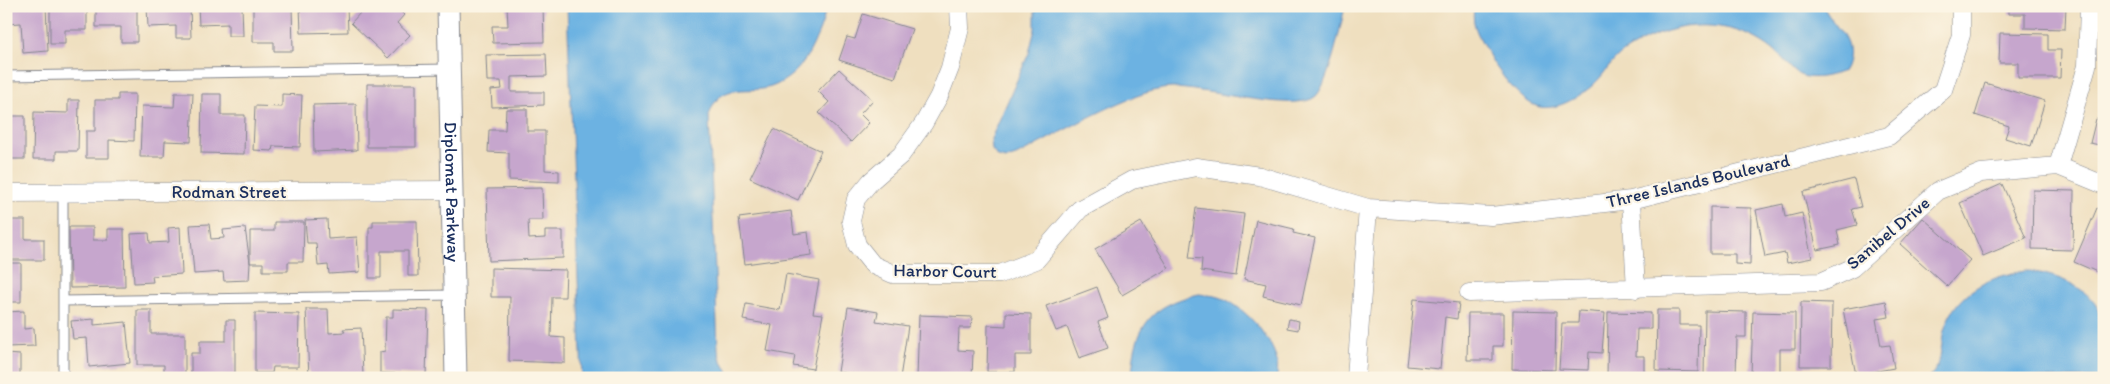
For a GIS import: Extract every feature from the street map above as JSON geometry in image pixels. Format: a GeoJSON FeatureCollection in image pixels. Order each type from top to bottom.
{"type":"FeatureCollection","features":[{"type":"Feature","properties":{"kind":"street","name":"Diplomat Parkway"},"geometry":{"type":"LineString","coordinates":[[448,6],[456,378]]}},
{"type":"Feature","properties":{"kind":"street","name":"Harbor Court"},"geometry":{"type":"LineString","coordinates":[[959,6],[960,28],[950,68],[939,96],[924,123],[901,154],[871,181],[856,199],[851,221],[857,245],[873,265],[893,274],[1000,274],[1036,260],[1080,209],[1132,180],[1196,167],[1260,176],[1368,208]]}},
{"type":"Feature","properties":{"kind":"street","name":"Three Islands Boulevard"},"geometry":{"type":"LineString","coordinates":[[1368,208],[1491,216],[1631,200],[1889,136],[1943,90],[1961,35],[1961,6]]}},
{"type":"Feature","properties":{"kind":"street"},"geometry":{"type":"LineString","coordinates":[[2058,166],[2087,66],[2088,6]]}},
{"type":"Feature","properties":{"kind":"street","name":"Sanibel Drive"},"geometry":{"type":"LineString","coordinates":[[1469,292],[1636,289],[1821,282],[1852,268],[1938,191],[1981,173],[2058,166],[2104,185]]}},
{"type":"Feature","properties":{"kind":"street","name":"Rodman Street"},"geometry":{"type":"LineString","coordinates":[[6,193],[452,190]]}},
{"type":"Feature","properties":{"kind":"street"},"geometry":{"type":"LineString","coordinates":[[1631,200],[1636,289]]}},
{"type":"Feature","properties":{"kind":"street"},"geometry":{"type":"LineString","coordinates":[[1356,378],[1368,208]]}},
{"type":"Feature","properties":{"kind":"lane"},"geometry":{"type":"LineString","coordinates":[[6,76],[449,69]]}},
{"type":"Feature","properties":{"kind":"lane"},"geometry":{"type":"LineString","coordinates":[[62,378],[63,193]]}},
{"type":"Feature","properties":{"kind":"lane"},"geometry":{"type":"LineString","coordinates":[[63,301],[454,295]]}},
{"type":"Feature","properties":{"kind":"water"},"geometry":{"type":"Polygon","coordinates":[[[567,6],[825,6],[823,21],[814,43],[794,73],[776,85],[766,88],[737,90],[720,96],[709,116],[718,350],[731,378],[582,378],[567,6]]]}},
{"type":"Feature","properties":{"kind":"water"},"geometry":{"type":"Polygon","coordinates":[[[1035,6],[1345,6],[1334,53],[1321,89],[1316,96],[1306,101],[1270,101],[1185,89],[1155,90],[1136,96],[1093,115],[1016,156],[1006,159],[998,157],[992,150],[991,139],[1029,53],[1035,29],[1035,6]]]}},
{"type":"Feature","properties":{"kind":"water"},"geometry":{"type":"Polygon","coordinates":[[[1475,6],[1823,6],[1844,37],[1847,44],[1848,61],[1844,71],[1821,77],[1803,76],[1792,70],[1772,49],[1741,32],[1707,26],[1686,27],[1658,34],[1632,47],[1620,55],[1593,85],[1581,94],[1557,106],[1541,107],[1528,102],[1522,97],[1497,68],[1477,31],[1474,19],[1475,6]]]}},
{"type":"Feature","properties":{"kind":"water"},"geometry":{"type":"Polygon","coordinates":[[[2027,271],[2064,280],[2076,286],[2094,303],[2101,314],[2104,327],[2104,378],[1928,378],[1939,362],[1944,331],[1949,317],[1965,296],[1988,281],[2027,271]]]}},
{"type":"Feature","properties":{"kind":"water"},"geometry":{"type":"Polygon","coordinates":[[[1199,294],[1216,296],[1228,301],[1255,323],[1274,353],[1277,364],[1277,378],[1131,378],[1134,353],[1144,327],[1150,319],[1166,306],[1199,294]]]}},
{"type":"Feature","properties":{"kind":"building"},"geometry":{"type":"Polygon","coordinates":[[[6,6],[46,6],[48,51],[23,53],[21,23],[6,24],[6,6]]]}},
{"type":"Feature","properties":{"kind":"building"},"geometry":{"type":"Polygon","coordinates":[[[50,6],[87,6],[87,30],[65,30],[65,44],[50,44],[50,6]]]}},
{"type":"Feature","properties":{"kind":"building"},"geometry":{"type":"Polygon","coordinates":[[[96,6],[137,6],[137,42],[121,42],[121,27],[96,27],[96,6]]]}},
{"type":"Feature","properties":{"kind":"building"},"geometry":{"type":"Polygon","coordinates":[[[147,6],[190,6],[191,38],[176,38],[176,26],[148,27],[147,6]]]}},
{"type":"Feature","properties":{"kind":"building"},"geometry":{"type":"Polygon","coordinates":[[[198,6],[242,6],[243,36],[228,36],[228,24],[199,25],[198,6]]]}},
{"type":"Feature","properties":{"kind":"building"},"geometry":{"type":"Polygon","coordinates":[[[253,6],[292,6],[293,51],[274,51],[274,42],[253,42],[253,6]]]}},
{"type":"Feature","properties":{"kind":"building"},"geometry":{"type":"Polygon","coordinates":[[[300,6],[347,6],[348,32],[301,33],[300,6]]]}},
{"type":"Feature","properties":{"kind":"building"},"geometry":{"type":"Polygon","coordinates":[[[355,6],[402,6],[399,10],[404,15],[397,23],[410,35],[388,58],[351,23],[361,12],[355,6]]]}},
{"type":"Feature","properties":{"kind":"building"},"geometry":{"type":"Polygon","coordinates":[[[507,6],[543,6],[544,42],[493,43],[492,26],[508,26],[507,6]]]}},
{"type":"Feature","properties":{"kind":"building"},"geometry":{"type":"Polygon","coordinates":[[[2009,6],[2066,6],[2065,29],[2025,28],[2025,14],[2009,14],[2009,6]]]}},
{"type":"Feature","properties":{"kind":"building"},"geometry":{"type":"Polygon","coordinates":[[[863,14],[912,29],[895,78],[839,60],[847,37],[855,39],[863,14]]]}},
{"type":"Feature","properties":{"kind":"building"},"geometry":{"type":"Polygon","coordinates":[[[2000,33],[2048,34],[2048,50],[2061,50],[2060,78],[2018,78],[2018,63],[1999,63],[2000,33]]]}},
{"type":"Feature","properties":{"kind":"building"},"geometry":{"type":"Polygon","coordinates":[[[546,54],[547,76],[511,77],[511,92],[544,92],[544,105],[492,107],[491,90],[502,89],[501,81],[487,81],[486,55],[546,54]]]}},
{"type":"Feature","properties":{"kind":"building"},"geometry":{"type":"Polygon","coordinates":[[[839,69],[873,100],[860,114],[869,123],[851,142],[819,113],[829,102],[818,91],[839,69]]]}},
{"type":"Feature","properties":{"kind":"building"},"geometry":{"type":"Polygon","coordinates":[[[1985,83],[2045,101],[2031,146],[2005,138],[2009,126],[1975,115],[1985,83]]]}},
{"type":"Feature","properties":{"kind":"building"},"geometry":{"type":"Polygon","coordinates":[[[367,84],[416,84],[416,147],[367,147],[367,84]]]}},
{"type":"Feature","properties":{"kind":"building"},"geometry":{"type":"Polygon","coordinates":[[[175,93],[193,93],[191,142],[165,141],[164,157],[140,157],[142,106],[174,107],[175,93]]]}},
{"type":"Feature","properties":{"kind":"building"},"geometry":{"type":"Polygon","coordinates":[[[118,94],[135,94],[134,141],[109,140],[109,158],[86,158],[86,131],[95,131],[95,100],[118,100],[118,94]]]}},
{"type":"Feature","properties":{"kind":"building"},"geometry":{"type":"Polygon","coordinates":[[[202,94],[221,94],[221,115],[245,115],[244,154],[201,153],[202,94]]]}},
{"type":"Feature","properties":{"kind":"building"},"geometry":{"type":"Polygon","coordinates":[[[282,94],[302,95],[300,147],[273,146],[272,151],[253,150],[255,106],[282,107],[282,94]]]}},
{"type":"Feature","properties":{"kind":"building"},"geometry":{"type":"Polygon","coordinates":[[[68,100],[79,100],[78,151],[56,151],[56,159],[33,159],[34,112],[68,113],[68,100]]]}},
{"type":"Feature","properties":{"kind":"building"},"geometry":{"type":"Polygon","coordinates":[[[356,104],[357,150],[314,152],[313,105],[356,104]]]}},
{"type":"Feature","properties":{"kind":"building"},"geometry":{"type":"Polygon","coordinates":[[[506,109],[527,109],[527,131],[545,131],[545,170],[559,171],[559,182],[509,180],[509,153],[488,152],[489,130],[505,130],[506,109]]]}},
{"type":"Feature","properties":{"kind":"building"},"geometry":{"type":"Polygon","coordinates":[[[6,116],[25,116],[25,159],[6,159],[6,116]]]}},
{"type":"Feature","properties":{"kind":"building"},"geometry":{"type":"Polygon","coordinates":[[[2096,119],[2104,120],[2104,146],[2090,143],[2096,119]]]}},
{"type":"Feature","properties":{"kind":"building"},"geometry":{"type":"Polygon","coordinates":[[[774,129],[821,151],[798,200],[750,178],[774,129]]]}},
{"type":"Feature","properties":{"kind":"building"},"geometry":{"type":"Polygon","coordinates":[[[1854,179],[1861,207],[1852,209],[1857,225],[1837,230],[1840,245],[1817,250],[1803,192],[1854,179]]]}},
{"type":"Feature","properties":{"kind":"building"},"geometry":{"type":"Polygon","coordinates":[[[2002,184],[2026,238],[1983,256],[1960,203],[2002,184]]]}},
{"type":"Feature","properties":{"kind":"building"},"geometry":{"type":"Polygon","coordinates":[[[542,188],[543,220],[528,220],[529,239],[545,238],[545,231],[563,231],[563,258],[489,261],[487,189],[542,188]]]}},
{"type":"Feature","properties":{"kind":"building"},"geometry":{"type":"Polygon","coordinates":[[[2033,190],[2074,191],[2073,250],[2032,249],[2033,190]]]}},
{"type":"Feature","properties":{"kind":"building"},"geometry":{"type":"Polygon","coordinates":[[[1783,204],[1785,217],[1802,213],[1812,258],[1787,263],[1785,253],[1765,257],[1756,210],[1783,204]]]}},
{"type":"Feature","properties":{"kind":"building"},"geometry":{"type":"Polygon","coordinates":[[[1710,207],[1751,208],[1750,265],[1735,264],[1735,254],[1710,254],[1710,207]]]}},
{"type":"Feature","properties":{"kind":"building"},"geometry":{"type":"Polygon","coordinates":[[[1196,208],[1244,214],[1236,276],[1201,271],[1202,259],[1189,258],[1196,208]]]}},
{"type":"Feature","properties":{"kind":"building"},"geometry":{"type":"Polygon","coordinates":[[[2097,208],[2104,211],[2104,275],[2074,262],[2097,208]]]}},
{"type":"Feature","properties":{"kind":"building"},"geometry":{"type":"Polygon","coordinates":[[[791,211],[794,234],[808,232],[811,255],[745,264],[739,218],[791,211]]]}},
{"type":"Feature","properties":{"kind":"building"},"geometry":{"type":"Polygon","coordinates":[[[1923,218],[1970,260],[1947,286],[1900,244],[1923,218]]]}},
{"type":"Feature","properties":{"kind":"building"},"geometry":{"type":"Polygon","coordinates":[[[327,219],[328,239],[357,237],[360,272],[329,274],[328,265],[318,266],[316,243],[307,243],[305,220],[327,219]]]}},
{"type":"Feature","properties":{"kind":"building"},"geometry":{"type":"Polygon","coordinates":[[[6,220],[25,220],[25,239],[44,239],[44,260],[6,260],[6,220]]]}},
{"type":"Feature","properties":{"kind":"building"},"geometry":{"type":"Polygon","coordinates":[[[1256,220],[1294,229],[1293,233],[1315,238],[1301,305],[1263,296],[1266,284],[1244,279],[1256,220]]]}},
{"type":"Feature","properties":{"kind":"building"},"geometry":{"type":"Polygon","coordinates":[[[373,221],[417,221],[418,276],[408,276],[408,251],[381,251],[381,278],[369,278],[369,227],[373,227],[373,221]]]}},
{"type":"Feature","properties":{"kind":"building"},"geometry":{"type":"Polygon","coordinates":[[[274,222],[304,222],[303,262],[288,262],[288,271],[263,271],[263,263],[250,263],[250,231],[274,231],[274,222]]]}},
{"type":"Feature","properties":{"kind":"building"},"geometry":{"type":"Polygon","coordinates":[[[1141,222],[1169,268],[1122,295],[1095,249],[1141,222]]]}},
{"type":"Feature","properties":{"kind":"building"},"geometry":{"type":"Polygon","coordinates":[[[209,224],[211,239],[224,238],[223,230],[245,228],[250,263],[249,280],[224,281],[223,272],[194,274],[190,225],[209,224]]]}},
{"type":"Feature","properties":{"kind":"building"},"geometry":{"type":"Polygon","coordinates":[[[69,227],[93,227],[93,240],[108,240],[108,229],[124,229],[125,287],[70,288],[69,227]]]}},
{"type":"Feature","properties":{"kind":"building"},"geometry":{"type":"Polygon","coordinates":[[[180,227],[182,274],[152,276],[153,282],[134,283],[131,234],[149,233],[150,243],[169,242],[168,228],[180,227]]]}},
{"type":"Feature","properties":{"kind":"building"},"geometry":{"type":"Polygon","coordinates":[[[6,263],[21,263],[21,302],[6,302],[6,263]]]}},
{"type":"Feature","properties":{"kind":"building"},"geometry":{"type":"Polygon","coordinates":[[[491,268],[566,270],[565,297],[552,297],[551,337],[565,338],[565,363],[509,361],[510,297],[491,297],[491,268]]]}},
{"type":"Feature","properties":{"kind":"building"},"geometry":{"type":"Polygon","coordinates":[[[786,274],[819,280],[813,313],[823,314],[813,369],[793,366],[795,356],[767,351],[772,325],[743,320],[746,304],[780,310],[786,274]]]}},
{"type":"Feature","properties":{"kind":"building"},"geometry":{"type":"Polygon","coordinates":[[[1097,287],[1108,318],[1098,322],[1108,348],[1079,358],[1067,327],[1056,331],[1046,306],[1097,287]]]}},
{"type":"Feature","properties":{"kind":"building"},"geometry":{"type":"Polygon","coordinates":[[[1414,299],[1459,303],[1457,319],[1445,317],[1440,369],[1407,366],[1414,299]]]}},
{"type":"Feature","properties":{"kind":"building"},"geometry":{"type":"Polygon","coordinates":[[[1886,301],[1889,317],[1876,319],[1881,346],[1890,345],[1894,368],[1856,375],[1843,309],[1886,301]]]}},
{"type":"Feature","properties":{"kind":"building"},"geometry":{"type":"Polygon","coordinates":[[[1801,302],[1832,303],[1831,366],[1800,366],[1801,302]]]}},
{"type":"Feature","properties":{"kind":"building"},"geometry":{"type":"Polygon","coordinates":[[[848,307],[878,312],[876,321],[908,326],[900,378],[875,378],[838,372],[848,307]]]}},
{"type":"Feature","properties":{"kind":"building"},"geometry":{"type":"Polygon","coordinates":[[[306,309],[328,309],[329,333],[345,332],[343,329],[361,328],[363,375],[309,377],[306,309]]]}},
{"type":"Feature","properties":{"kind":"building"},"geometry":{"type":"Polygon","coordinates":[[[393,309],[428,310],[426,375],[380,373],[380,352],[385,351],[386,317],[393,317],[393,309]]]}},
{"type":"Feature","properties":{"kind":"building"},"geometry":{"type":"Polygon","coordinates":[[[137,310],[151,310],[151,334],[185,334],[185,375],[164,375],[164,365],[137,365],[137,310]]]}},
{"type":"Feature","properties":{"kind":"building"},"geometry":{"type":"Polygon","coordinates":[[[1657,310],[1679,310],[1679,325],[1699,325],[1698,372],[1656,371],[1657,310]]]}},
{"type":"Feature","properties":{"kind":"building"},"geometry":{"type":"Polygon","coordinates":[[[24,311],[24,329],[34,328],[35,346],[6,347],[6,312],[24,311]]]}},
{"type":"Feature","properties":{"kind":"building"},"geometry":{"type":"Polygon","coordinates":[[[1513,311],[1556,312],[1555,370],[1512,369],[1513,311]]]}},
{"type":"Feature","properties":{"kind":"building"},"geometry":{"type":"Polygon","coordinates":[[[1579,311],[1605,313],[1602,353],[1589,352],[1588,370],[1559,369],[1562,323],[1578,323],[1579,311]]]}},
{"type":"Feature","properties":{"kind":"building"},"geometry":{"type":"Polygon","coordinates":[[[1705,311],[1746,312],[1746,337],[1737,337],[1736,377],[1704,377],[1705,311]]]}},
{"type":"Feature","properties":{"kind":"building"},"geometry":{"type":"Polygon","coordinates":[[[1608,312],[1651,313],[1651,329],[1637,329],[1636,356],[1644,356],[1644,378],[1607,378],[1608,312]]]}},
{"type":"Feature","properties":{"kind":"building"},"geometry":{"type":"Polygon","coordinates":[[[1753,312],[1795,313],[1795,349],[1780,349],[1780,375],[1751,375],[1753,312]]]}},
{"type":"Feature","properties":{"kind":"building"},"geometry":{"type":"Polygon","coordinates":[[[255,313],[299,314],[298,367],[273,367],[272,373],[255,373],[255,313]]]}},
{"type":"Feature","properties":{"kind":"building"},"geometry":{"type":"Polygon","coordinates":[[[1006,313],[1031,314],[1031,355],[1015,355],[1015,372],[987,372],[988,325],[1006,326],[1006,313]]]}},
{"type":"Feature","properties":{"kind":"building"},"geometry":{"type":"Polygon","coordinates":[[[1468,313],[1503,313],[1503,346],[1493,346],[1493,360],[1467,360],[1468,313]]]}},
{"type":"Feature","properties":{"kind":"building"},"geometry":{"type":"Polygon","coordinates":[[[919,315],[972,317],[971,328],[959,328],[958,350],[973,351],[972,378],[917,378],[919,315]]]}},
{"type":"Feature","properties":{"kind":"building"},"geometry":{"type":"Polygon","coordinates":[[[94,319],[94,325],[126,322],[130,363],[89,367],[87,338],[73,339],[71,321],[94,319]]]}},
{"type":"Feature","properties":{"kind":"building"},"geometry":{"type":"Polygon","coordinates":[[[1289,319],[1299,321],[1298,330],[1287,328],[1289,319]]]}},
{"type":"Feature","properties":{"kind":"building"},"geometry":{"type":"Polygon","coordinates":[[[226,320],[235,320],[235,376],[191,378],[191,353],[200,353],[200,341],[226,341],[226,320]]]}},
{"type":"Feature","properties":{"kind":"building"},"geometry":{"type":"Polygon","coordinates":[[[6,354],[20,355],[20,378],[6,378],[6,354]]]}}]}
